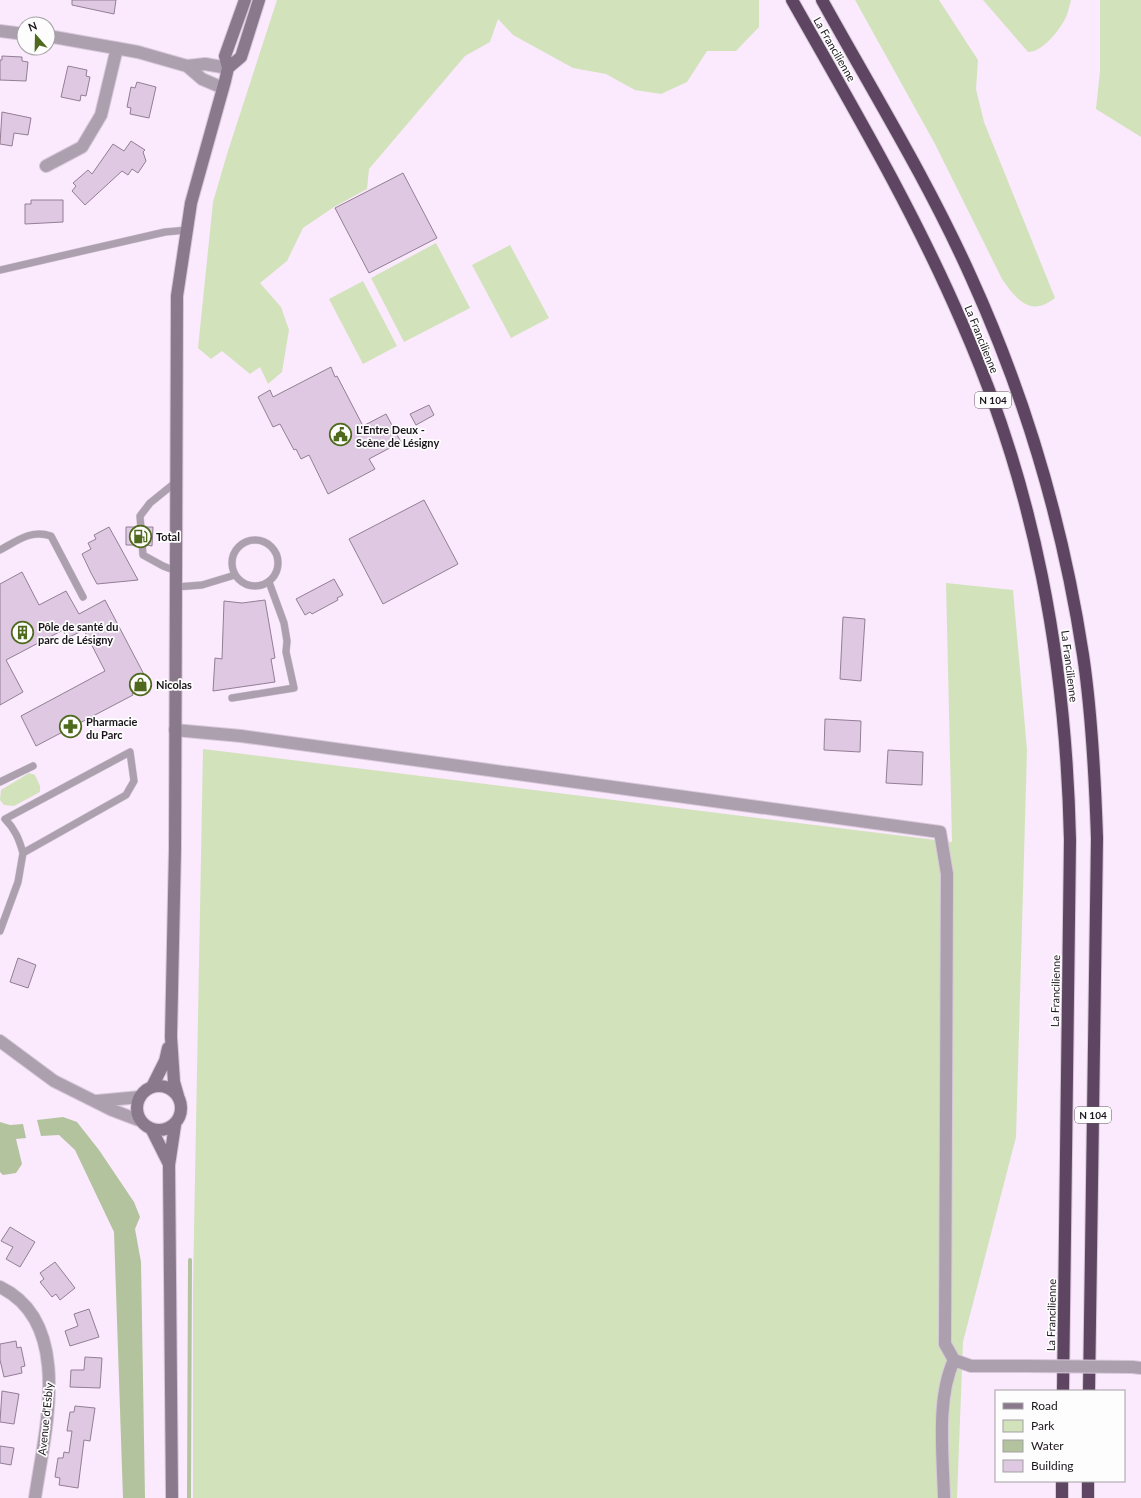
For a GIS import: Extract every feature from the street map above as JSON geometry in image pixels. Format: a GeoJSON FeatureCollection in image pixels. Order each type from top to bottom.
{"type":"FeatureCollection","features":[{"type":"Feature","properties":{"kind":"highway","name":"La Francilienne"},"geometry":{"type":"LineString","coordinates":[[792,0],[900,194],[963,325],[994,403],[1010,451],[1025,500],[1044,580],[1057,660],[1068,770],[1070,840],[1063,1390]]}},
{"type":"Feature","properties":{"kind":"highway","name":"La Francilienne"},"geometry":{"type":"LineString","coordinates":[[822,0],[924,184],[967,267],[1019,395],[1036,444],[1050,495],[1069,576],[1084,664],[1095,769],[1097,838],[1089,1390]]}},
{"type":"Feature","properties":{"kind":"highway"},"geometry":{"type":"LineString","coordinates":[[1062,1482],[1062,1498]]}},
{"type":"Feature","properties":{"kind":"highway"},"geometry":{"type":"LineString","coordinates":[[1088,1482],[1088,1498]]}},
{"type":"Feature","properties":{"kind":"street"},"geometry":{"type":"LineString","coordinates":[[172,1498],[169,1165],[175,1124],[182,1111],[174,1082],[171,1037],[174,857],[177,296],[191,204],[228,68],[225,56],[245,0]]}},
{"type":"Feature","properties":{"kind":"street"},"geometry":{"type":"LineString","coordinates":[[56,37],[138,52],[187,66],[205,64],[228,68],[240,58],[259,0]]}},
{"type":"Feature","properties":{"kind":"street"},"geometry":{"type":"LineString","coordinates":[[0,31],[16,33]]}},
{"type":"Feature","properties":{"kind":"street"},"geometry":{"type":"LineString","coordinates":[[46,166],[82,147],[101,116],[117,48]]}},
{"type":"Feature","properties":{"kind":"street"},"geometry":{"type":"LineString","coordinates":[[187,66],[202,79],[223,88]]}},
{"type":"Feature","properties":{"kind":"street"},"geometry":{"type":"LineString","coordinates":[[175,730],[249,737],[940,832],[947,874],[945,1344],[954,1360],[971,1366],[1137,1368]]}},
{"type":"Feature","properties":{"kind":"street"},"geometry":{"type":"LineString","coordinates":[[95,1101],[140,1097],[152,1087],[165,1061],[171,1037]]}},
{"type":"Feature","properties":{"kind":"street"},"geometry":{"type":"LineString","coordinates":[[0,1041],[54,1081],[112,1110],[141,1121],[152,1130],[169,1165]]}},
{"type":"Feature","properties":{"kind":"street"},"geometry":{"type":"LineString","coordinates":[[152,1087],[167,1087],[178,1096]]}},
{"type":"Feature","properties":{"kind":"street"},"geometry":{"type":"LineString","coordinates":[[140,1097],[137,1109],[141,1121]]}},
{"type":"Feature","properties":{"kind":"street"},"geometry":{"type":"LineString","coordinates":[[152,1130],[164,1130],[175,1124]]}},
{"type":"Feature","properties":{"kind":"street","name":"Avenue d'Esbly"},"geometry":{"type":"LineString","coordinates":[[0,1287],[10,1292],[24,1304],[38,1325],[44,1342],[49,1366],[49,1394],[35,1498]]}},
{"type":"Feature","properties":{"kind":"street"},"geometry":{"type":"LineString","coordinates":[[944,1498],[943,1395],[948,1372],[954,1360]]}},
{"type":"Feature","properties":{"kind":"lane"},"geometry":{"type":"LineString","coordinates":[[0,270],[165,232],[187,230]]}},
{"type":"Feature","properties":{"kind":"lane"},"geometry":{"type":"LineString","coordinates":[[176,482],[150,503],[140,516],[143,555],[176,571]]}},
{"type":"Feature","properties":{"kind":"lane"},"geometry":{"type":"LineString","coordinates":[[0,550],[26,536],[41,532],[51,536],[83,597]]}},
{"type":"Feature","properties":{"kind":"lane"},"geometry":{"type":"LineString","coordinates":[[260,540],[273,548],[278,562],[278,570],[269,582],[254,586],[240,581],[235,575],[232,560],[234,553],[246,542],[260,540]]}},
{"type":"Feature","properties":{"kind":"lane"},"geometry":{"type":"LineString","coordinates":[[176,587],[202,585],[235,575]]}},
{"type":"Feature","properties":{"kind":"lane"},"geometry":{"type":"LineString","coordinates":[[232,698],[294,688],[286,652],[287,641],[284,623],[269,582]]}},
{"type":"Feature","properties":{"kind":"lane"},"geometry":{"type":"LineString","coordinates":[[4,819],[130,752],[134,781],[126,795],[23,853]]}},
{"type":"Feature","properties":{"kind":"lane"},"geometry":{"type":"LineString","coordinates":[[0,782],[33,766]]}},
{"type":"Feature","properties":{"kind":"lane"},"geometry":{"type":"LineString","coordinates":[[0,812],[16,834],[23,853],[18,882],[0,931]]}},
{"type":"Feature","properties":{"kind":"green space"},"geometry":{"type":"Polygon","coordinates":[[[277,0],[759,0],[759,27],[736,51],[707,51],[687,82],[661,94],[635,90],[606,74],[573,68],[513,35],[498,19],[490,42],[465,56],[369,169],[367,189],[334,207],[303,228],[287,261],[260,283],[281,307],[289,330],[282,372],[268,384],[260,367],[250,374],[222,351],[211,359],[198,348],[213,202],[277,0]]]}},
{"type":"Feature","properties":{"kind":"green space"},"geometry":{"type":"Polygon","coordinates":[[[855,0],[939,0],[978,60],[976,89],[984,122],[1055,298],[1046,304],[1031,306],[1024,304],[1018,299],[1002,279],[935,144],[855,0]]]}},
{"type":"Feature","properties":{"kind":"green space"},"geometry":{"type":"Polygon","coordinates":[[[983,0],[1071,0],[1065,19],[1049,41],[1039,49],[1028,52],[983,0]]]}},
{"type":"Feature","properties":{"kind":"green space"},"geometry":{"type":"Polygon","coordinates":[[[1100,0],[1141,0],[1141,137],[1096,109],[1100,71],[1100,0]]]}},
{"type":"Feature","properties":{"kind":"green space"},"geometry":{"type":"Polygon","coordinates":[[[436,243],[470,308],[404,342],[371,278],[436,243]]]}},
{"type":"Feature","properties":{"kind":"green space"},"geometry":{"type":"Polygon","coordinates":[[[510,245],[549,318],[511,338],[472,265],[510,245]]]}},
{"type":"Feature","properties":{"kind":"green space"},"geometry":{"type":"Polygon","coordinates":[[[363,281],[397,346],[363,364],[329,299],[363,281]]]}},
{"type":"Feature","properties":{"kind":"green space"},"geometry":{"type":"Polygon","coordinates":[[[946,583],[1013,590],[1027,750],[1016,1137],[963,1342],[957,1498],[193,1498],[193,1286],[203,749],[952,842],[946,583]]]}},
{"type":"Feature","properties":{"kind":"green space"},"geometry":{"type":"Polygon","coordinates":[[[29,773],[35,775],[40,786],[40,792],[14,806],[4,805],[0,800],[1,790],[29,773]]]}},
{"type":"Feature","properties":{"kind":"water"},"geometry":{"type":"Polygon","coordinates":[[[63,1117],[77,1122],[99,1150],[134,1202],[140,1217],[135,1229],[141,1262],[145,1498],[123,1498],[114,1232],[75,1150],[59,1135],[41,1136],[37,1120],[63,1117]]]}},
{"type":"Feature","properties":{"kind":"water"},"geometry":{"type":"Polygon","coordinates":[[[0,1122],[10,1125],[23,1124],[26,1138],[16,1139],[22,1164],[16,1173],[3,1175],[0,1172],[0,1122]]]}},
{"type":"Feature","properties":{"kind":"building"},"geometry":{"type":"Polygon","coordinates":[[[72,0],[116,0],[114,14],[72,5],[72,0]]]}},
{"type":"Feature","properties":{"kind":"building"},"geometry":{"type":"Polygon","coordinates":[[[2,56],[22,57],[22,61],[28,62],[26,81],[0,80],[0,60],[2,60],[2,56]]]}},
{"type":"Feature","properties":{"kind":"building"},"geometry":{"type":"Polygon","coordinates":[[[68,66],[87,70],[86,76],[90,77],[86,96],[81,95],[80,101],[61,97],[68,66]]]}},
{"type":"Feature","properties":{"kind":"building"},"geometry":{"type":"Polygon","coordinates":[[[137,82],[156,87],[149,118],[130,114],[131,108],[127,107],[131,87],[135,88],[137,82]]]}},
{"type":"Feature","properties":{"kind":"building"},"geometry":{"type":"Polygon","coordinates":[[[2,112],[31,118],[28,135],[14,133],[12,146],[0,144],[2,112]]]}},
{"type":"Feature","properties":{"kind":"building"},"geometry":{"type":"Polygon","coordinates":[[[131,141],[145,150],[143,152],[146,161],[138,173],[132,169],[128,175],[122,171],[85,205],[72,191],[76,186],[73,183],[88,170],[92,174],[113,144],[124,151],[131,141]]]}},
{"type":"Feature","properties":{"kind":"building"},"geometry":{"type":"Polygon","coordinates":[[[403,173],[437,238],[369,273],[335,208],[403,173]]]}},
{"type":"Feature","properties":{"kind":"building"},"geometry":{"type":"Polygon","coordinates":[[[31,200],[63,200],[63,222],[25,224],[25,204],[31,204],[31,200]]]}},
{"type":"Feature","properties":{"kind":"building","name":"L'Entre Deux - Scène de Lésigny"},"geometry":{"type":"Polygon","coordinates":[[[331,367],[335,377],[337,376],[363,426],[386,414],[401,442],[369,459],[375,469],[328,494],[309,455],[301,459],[296,449],[294,450],[280,424],[273,427],[258,397],[270,390],[273,397],[331,367]]]}},
{"type":"Feature","properties":{"kind":"building"},"geometry":{"type":"Polygon","coordinates":[[[429,405],[434,415],[416,425],[410,414],[429,405]]]}},
{"type":"Feature","properties":{"kind":"building"},"geometry":{"type":"Polygon","coordinates":[[[424,500],[458,564],[383,604],[349,539],[424,500]]]}},
{"type":"Feature","properties":{"kind":"building"},"geometry":{"type":"Polygon","coordinates":[[[109,527],[138,580],[97,584],[82,554],[91,549],[88,543],[96,539],[94,535],[109,527]]]}},
{"type":"Feature","properties":{"kind":"building"},"geometry":{"type":"Polygon","coordinates":[[[126,527],[136,527],[137,545],[126,545],[126,527]]]}},
{"type":"Feature","properties":{"kind":"building"},"geometry":{"type":"Polygon","coordinates":[[[146,527],[153,527],[152,546],[147,545],[146,527]]]}},
{"type":"Feature","properties":{"kind":"building"},"geometry":{"type":"Polygon","coordinates":[[[22,572],[39,605],[66,591],[79,614],[105,600],[149,684],[132,693],[133,695],[36,746],[21,716],[105,671],[84,630],[67,638],[63,630],[6,660],[23,692],[0,705],[0,584],[22,572]]]}},
{"type":"Feature","properties":{"kind":"building"},"geometry":{"type":"Polygon","coordinates":[[[334,579],[343,595],[337,598],[338,600],[312,614],[310,612],[305,615],[296,599],[334,579]]]}},
{"type":"Feature","properties":{"kind":"building"},"geometry":{"type":"Polygon","coordinates":[[[265,600],[275,658],[271,659],[275,682],[213,691],[215,658],[222,659],[224,601],[242,603],[265,600]]]}},
{"type":"Feature","properties":{"kind":"building"},"geometry":{"type":"Polygon","coordinates":[[[843,617],[865,619],[861,681],[840,679],[843,617]]]}},
{"type":"Feature","properties":{"kind":"building"},"geometry":{"type":"Polygon","coordinates":[[[825,719],[861,721],[860,752],[824,750],[825,719]]]}},
{"type":"Feature","properties":{"kind":"building"},"geometry":{"type":"Polygon","coordinates":[[[888,750],[923,752],[922,785],[886,783],[888,750]]]}},
{"type":"Feature","properties":{"kind":"building"},"geometry":{"type":"Polygon","coordinates":[[[18,958],[36,965],[28,988],[10,982],[18,958]]]}},
{"type":"Feature","properties":{"kind":"building"},"geometry":{"type":"Polygon","coordinates":[[[10,1227],[35,1242],[20,1267],[6,1259],[13,1247],[1,1241],[10,1227]]]}},
{"type":"Feature","properties":{"kind":"building"},"geometry":{"type":"Polygon","coordinates":[[[55,1262],[75,1288],[60,1300],[56,1294],[52,1297],[40,1282],[44,1279],[40,1273],[55,1262]]]}},
{"type":"Feature","properties":{"kind":"building"},"geometry":{"type":"Polygon","coordinates":[[[89,1309],[99,1337],[70,1346],[65,1331],[78,1326],[74,1314],[89,1309]]]}},
{"type":"Feature","properties":{"kind":"building"},"geometry":{"type":"Polygon","coordinates":[[[16,1341],[17,1348],[21,1347],[25,1366],[21,1367],[22,1373],[4,1377],[0,1360],[0,1344],[16,1341]]]}},
{"type":"Feature","properties":{"kind":"building"},"geometry":{"type":"Polygon","coordinates":[[[85,1357],[102,1358],[100,1388],[70,1387],[71,1370],[84,1370],[85,1357]]]}},
{"type":"Feature","properties":{"kind":"building"},"geometry":{"type":"Polygon","coordinates":[[[2,1391],[19,1394],[14,1424],[0,1422],[2,1391]]]}},
{"type":"Feature","properties":{"kind":"building"},"geometry":{"type":"Polygon","coordinates":[[[75,1406],[95,1408],[90,1441],[84,1440],[78,1488],[59,1485],[60,1478],[55,1477],[58,1458],[63,1458],[64,1452],[69,1453],[72,1431],[67,1431],[70,1412],[74,1412],[75,1406]]]}},
{"type":"Feature","properties":{"kind":"building"},"geometry":{"type":"Polygon","coordinates":[[[0,1446],[14,1448],[11,1465],[0,1463],[0,1446]]]}},
{"type":"Feature","properties":{"kind":"waterway"},"geometry":{"type":"LineString","coordinates":[[189,1498],[190,1260]]}},
{"type":"Feature","properties":{"kind":"place","name":"L'Entre Deux - Scène de Lésigny"},"geometry":{"type":"Point","coordinates":[341,435]}},
{"type":"Feature","properties":{"kind":"place","name":"Total"},"geometry":{"type":"Point","coordinates":[141,536]}},
{"type":"Feature","properties":{"kind":"place","name":"Pôle de santé du parc de Lésigny"},"geometry":{"type":"Point","coordinates":[22,632]}},
{"type":"Feature","properties":{"kind":"place","name":"Nicolas"},"geometry":{"type":"Point","coordinates":[140,684]}},
{"type":"Feature","properties":{"kind":"place","name":"Pharmacie du Parc"},"geometry":{"type":"Point","coordinates":[70,727]}}]}
